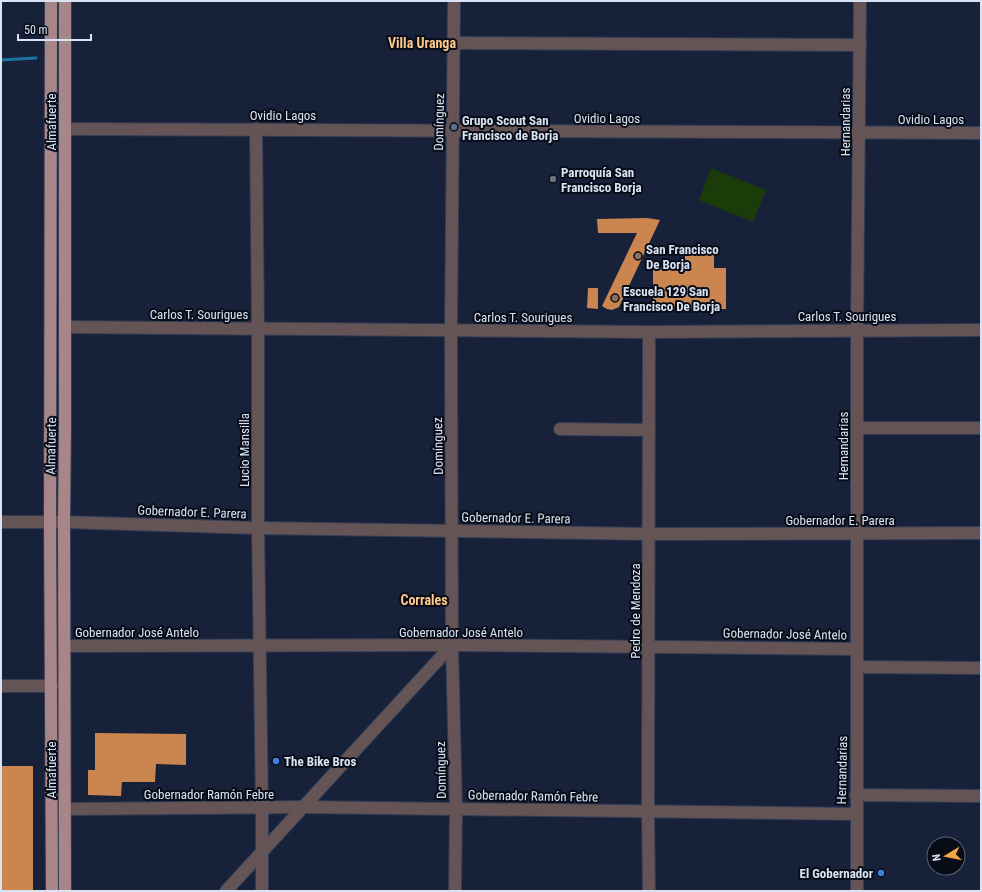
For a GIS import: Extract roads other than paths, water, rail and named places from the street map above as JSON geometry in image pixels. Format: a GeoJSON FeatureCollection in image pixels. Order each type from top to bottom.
{"type":"FeatureCollection","features":[{"type":"Feature","properties":{"kind":"main road","name":"Almafuerte"},"geometry":{"type":"LineString","coordinates":[[51,1],[50,522],[52,891]]}},
{"type":"Feature","properties":{"kind":"main road","name":"Almafuerte"},"geometry":{"type":"LineString","coordinates":[[65,1],[65,891]]}},
{"type":"Feature","properties":{"kind":"street","name":"Domínguez"},"geometry":{"type":"LineString","coordinates":[[454,1],[450,330],[452,645],[456,809],[455,891]]}},
{"type":"Feature","properties":{"kind":"street","name":"Hernandarias"},"geometry":{"type":"LineString","coordinates":[[856,891],[858,667],[857,330],[860,1]]}},
{"type":"Feature","properties":{"kind":"street"},"geometry":{"type":"LineString","coordinates":[[454,44],[860,45]]}},
{"type":"Feature","properties":{"kind":"street","name":"Ovidio Lagos"},"geometry":{"type":"LineString","coordinates":[[65,129],[981,133]]}},
{"type":"Feature","properties":{"kind":"street","name":"Lucio Mansilla"},"geometry":{"type":"LineString","coordinates":[[256,129],[262,891]]}},
{"type":"Feature","properties":{"kind":"street","name":"Carlos T. Sourigues"},"geometry":{"type":"LineString","coordinates":[[65,327],[649,332],[981,330]]}},
{"type":"Feature","properties":{"kind":"street","name":"Pedro de Mendoza"},"geometry":{"type":"LineString","coordinates":[[649,332],[649,891]]}},
{"type":"Feature","properties":{"kind":"street"},"geometry":{"type":"LineString","coordinates":[[857,428],[981,428]]}},
{"type":"Feature","properties":{"kind":"street"},"geometry":{"type":"LineString","coordinates":[[560,430],[649,430]]}},
{"type":"Feature","properties":{"kind":"street","name":"Gobernador E. Parera"},"geometry":{"type":"LineString","coordinates":[[1,522],[64,522],[258,528],[649,534],[981,533]]}},
{"type":"Feature","properties":{"kind":"street"},"geometry":{"type":"LineString","coordinates":[[226,891],[452,645]]}},
{"type":"Feature","properties":{"kind":"street","name":"Gobernador José Antelo"},"geometry":{"type":"LineString","coordinates":[[65,646],[452,645],[857,649]]}},
{"type":"Feature","properties":{"kind":"street"},"geometry":{"type":"LineString","coordinates":[[858,667],[981,668]]}},
{"type":"Feature","properties":{"kind":"street"},"geometry":{"type":"LineString","coordinates":[[1,686],[52,686]]}},
{"type":"Feature","properties":{"kind":"street"},"geometry":{"type":"LineString","coordinates":[[856,795],[981,796]]}},
{"type":"Feature","properties":{"kind":"street","name":"Gobernador Ramón Febre"},"geometry":{"type":"LineString","coordinates":[[65,808],[302,807],[856,814]]}},
{"type":"Feature","properties":{"kind":"waterway"},"geometry":{"type":"LineString","coordinates":[[1,60],[36,58]]}},
{"type":"Feature","properties":{"kind":"place","name":"Grupo Scout San Francisco de Borja"},"geometry":{"type":"Point","coordinates":[454,127]}},
{"type":"Feature","properties":{"kind":"place","name":"Parroquía San Francisco Borja"},"geometry":{"type":"Point","coordinates":[553,179]}},
{"type":"Feature","properties":{"kind":"place","name":"San Francisco De Borja"},"geometry":{"type":"Point","coordinates":[638,256]}},
{"type":"Feature","properties":{"kind":"place","name":"Escuela 129 San Francisco De Borja"},"geometry":{"type":"Point","coordinates":[615,298]}},
{"type":"Feature","properties":{"kind":"place","name":"The Bike Bros"},"geometry":{"type":"Point","coordinates":[276,761]}},
{"type":"Feature","properties":{"kind":"place","name":"El Gobernador"},"geometry":{"type":"Point","coordinates":[881,873]}},
{"type":"Feature","properties":{"kind":"district","name":"Villa Uranga"},"geometry":{"type":"Point","coordinates":[422,43]}},
{"type":"Feature","properties":{"kind":"district","name":"Corrales"},"geometry":{"type":"Point","coordinates":[424,600]}}]}
